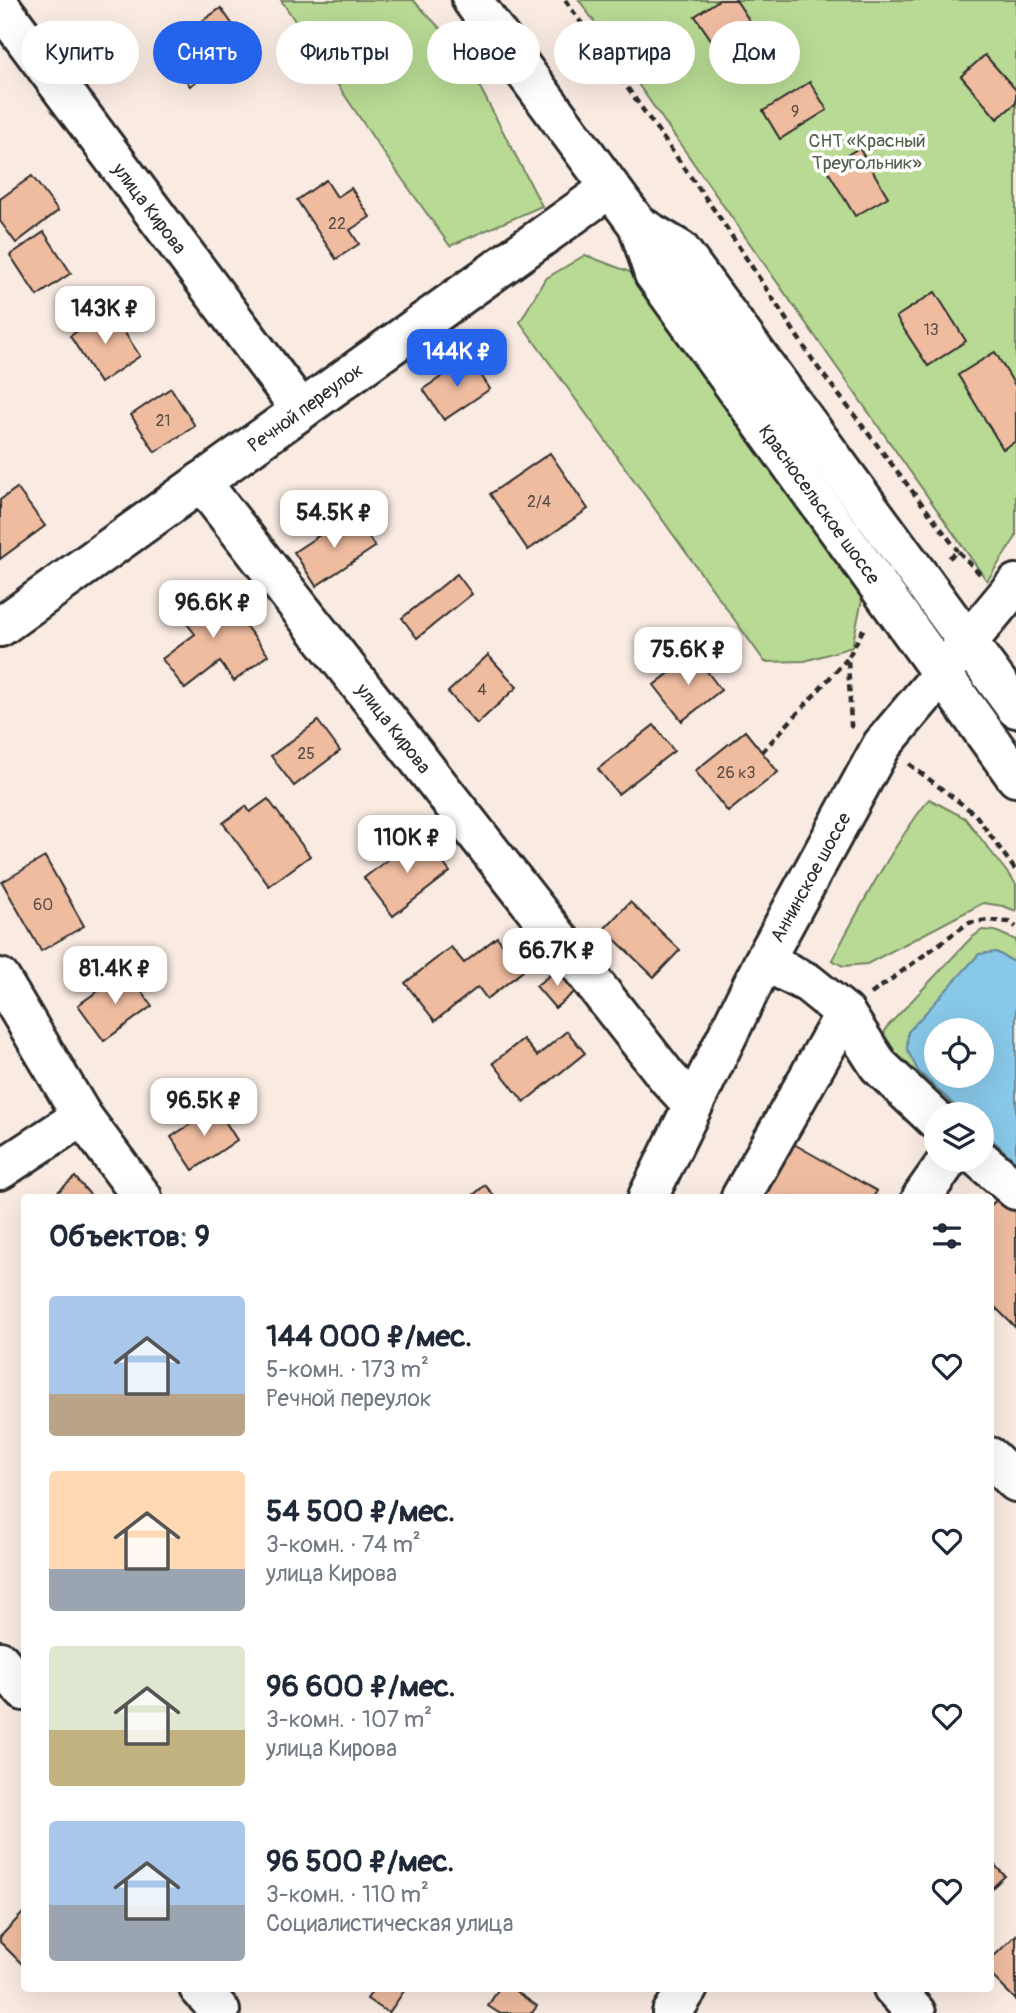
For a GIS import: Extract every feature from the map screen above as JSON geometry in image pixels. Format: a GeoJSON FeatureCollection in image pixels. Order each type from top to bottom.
{"type":"FeatureCollection","features":[{"type":"Feature","properties":{"kind":"main road","name":"Красносельское шоссе"},"geometry":{"type":"LineString","coordinates":[[472,0],[638,225],[654,274],[1016,777]]}},
{"type":"Feature","properties":{"kind":"main road","name":"улица Кирова"},"geometry":{"type":"LineString","coordinates":[[0,6],[301,410]]}},
{"type":"Feature","properties":{"kind":"main road","name":"Речной переулок"},"geometry":{"type":"LineString","coordinates":[[0,627],[610,188]]}},
{"type":"Feature","properties":{"kind":"main road","name":"Красносельское шоссе"},"geometry":{"type":"LineString","coordinates":[[638,225],[680,250],[1016,708]]}},
{"type":"Feature","properties":{"kind":"main road","name":"улица Кирова"},"geometry":{"type":"LineString","coordinates":[[201,482],[668,1078],[693,1105]]}},
{"type":"Feature","properties":{"kind":"main road","name":"Аннинское шоссе"},"geometry":{"type":"LineString","coordinates":[[649,1194],[764,961],[882,745],[968,643],[1002,583]]}},
{"type":"Feature","properties":{"kind":"main road"},"geometry":{"type":"LineString","coordinates":[[764,961],[808,983],[845,1013],[879,1066],[924,1109]]}},
{"type":"Feature","properties":{"kind":"main road"},"geometry":{"type":"LineString","coordinates":[[0,978],[82,1116],[140,1194]]}},
{"type":"Feature","properties":{"kind":"main road"},"geometry":{"type":"LineString","coordinates":[[743,1194],[845,1013]]}},
{"type":"Feature","properties":{"kind":"main road"},"geometry":{"type":"LineString","coordinates":[[0,1170],[82,1116]]}},
{"type":"Feature","properties":{"kind":"main road"},"geometry":{"type":"LineString","coordinates":[[994,1171],[1016,1190]]}},
{"type":"Feature","properties":{"kind":"main road"},"geometry":{"type":"LineString","coordinates":[[924,1194],[939,1172]]}},
{"type":"Feature","properties":{"kind":"main road"},"geometry":{"type":"LineString","coordinates":[[0,1661],[21,1686]]}},
{"type":"Feature","properties":{"kind":"main road"},"geometry":{"type":"LineString","coordinates":[[672,2013],[685,1992]]}},
{"type":"Feature","properties":{"kind":"main road"},"geometry":{"type":"LineString","coordinates":[[897,1992],[916,2013]]}},
{"type":"Feature","properties":{"kind":"path"},"geometry":{"type":"LineString","coordinates":[[565,0],[722,221],[816,365],[958,551],[1002,583]]}},
{"type":"Feature","properties":{"kind":"path"},"geometry":{"type":"LineString","coordinates":[[940,565],[958,551]]}},
{"type":"Feature","properties":{"kind":"path"},"geometry":{"type":"LineString","coordinates":[[762,752],[848,658],[870,616]]}},
{"type":"Feature","properties":{"kind":"path"},"geometry":{"type":"LineString","coordinates":[[848,658],[850,726],[861,732]]}},
{"type":"Feature","properties":{"kind":"path"},"geometry":{"type":"LineString","coordinates":[[907,762],[975,814],[1016,871]]}},
{"type":"Feature","properties":{"kind":"path"},"geometry":{"type":"LineString","coordinates":[[845,1013],[968,923],[988,920],[1010,922],[1016,927]]}},
{"type":"Feature","properties":{"kind":"green space"},"geometry":{"type":"Polygon","coordinates":[[[281,0],[413,0],[433,21],[427,21],[427,84],[478,84],[542,206],[450,246],[337,84],[413,84],[413,21],[295,21],[281,0]]]}},
{"type":"Feature","properties":{"kind":"green space","name":"СНТ «Красный Треугольник»"},"geometry":{"type":"Polygon","coordinates":[[[579,0],[1016,0],[1016,537],[987,581],[638,84],[695,84],[695,21],[594,21],[579,0]]]}},
{"type":"Feature","properties":{"kind":"green space"},"geometry":{"type":"Polygon","coordinates":[[[585,255],[630,272],[712,377],[746,438],[831,539],[862,600],[852,647],[805,661],[765,662],[520,322],[545,279],[585,255]]]}},
{"type":"Feature","properties":{"kind":"green space"},"geometry":{"type":"Polygon","coordinates":[[[929,799],[965,818],[1016,884],[1016,911],[983,903],[867,964],[843,966],[832,960],[889,858],[929,799]]]}},
{"type":"Feature","properties":{"kind":"green space"},"geometry":{"type":"Polygon","coordinates":[[[982,930],[995,931],[1016,940],[1016,963],[996,952],[908,1032],[918,1071],[924,1077],[924,1087],[888,1053],[883,1040],[886,1028],[970,939],[982,930]]]}},
{"type":"Feature","properties":{"kind":"green space"},"geometry":{"type":"Polygon","coordinates":[[[925,1088],[936,1088],[951,1102],[939,1102],[925,1088]]]}},
{"type":"Feature","properties":{"kind":"water"},"geometry":{"type":"Polygon","coordinates":[[[996,952],[1016,963],[1016,1162],[994,1141],[994,1102],[951,1102],[936,1088],[994,1088],[994,1018],[924,1018],[924,1077],[918,1071],[907,1049],[908,1032],[979,954],[996,952]]]}},
{"type":"Feature","properties":{"kind":"building"},"geometry":{"type":"Polygon","coordinates":[[[719,0],[736,0],[750,21],[709,21],[709,36],[695,16],[719,0]]]}},
{"type":"Feature","properties":{"kind":"building"},"geometry":{"type":"Polygon","coordinates":[[[221,8],[230,21],[202,21],[221,8]]]}},
{"type":"Feature","properties":{"kind":"building"},"geometry":{"type":"Polygon","coordinates":[[[985,55],[1016,90],[1016,103],[997,119],[961,76],[985,55]]]}},
{"type":"Feature","properties":{"kind":"building"},"geometry":{"type":"Polygon","coordinates":[[[810,82],[827,110],[780,139],[763,111],[810,82]]]}},
{"type":"Feature","properties":{"kind":"building"},"geometry":{"type":"Polygon","coordinates":[[[859,148],[888,197],[855,216],[826,168],[859,148]]]}},
{"type":"Feature","properties":{"kind":"building"},"geometry":{"type":"Polygon","coordinates":[[[32,176],[58,211],[16,243],[0,221],[0,199],[32,176]]]}},
{"type":"Feature","properties":{"kind":"building"},"geometry":{"type":"Polygon","coordinates":[[[326,180],[337,197],[351,188],[370,217],[350,230],[359,244],[336,259],[297,200],[326,180]]]}},
{"type":"Feature","properties":{"kind":"building"},"geometry":{"type":"Polygon","coordinates":[[[44,232],[71,273],[37,296],[10,255],[44,232]]]}},
{"type":"Feature","properties":{"kind":"building"},"geometry":{"type":"Polygon","coordinates":[[[935,292],[966,341],[928,366],[896,317],[935,292]]]}},
{"type":"Feature","properties":{"kind":"building"},"geometry":{"type":"Polygon","coordinates":[[[110,310],[140,356],[100,383],[70,336],[110,310]]]}},
{"type":"Feature","properties":{"kind":"building"},"geometry":{"type":"Polygon","coordinates":[[[995,352],[1016,387],[1016,441],[1003,449],[958,375],[995,352]]]}},
{"type":"Feature","properties":{"kind":"building"},"geometry":{"type":"Polygon","coordinates":[[[470,358],[490,389],[444,420],[423,389],[470,358]]]}},
{"type":"Feature","properties":{"kind":"building"},"geometry":{"type":"Polygon","coordinates":[[[171,388],[195,426],[155,452],[131,415],[171,388]]]}},
{"type":"Feature","properties":{"kind":"building"},"geometry":{"type":"Polygon","coordinates":[[[550,453],[588,509],[528,550],[490,494],[550,453]]]}},
{"type":"Feature","properties":{"kind":"building"},"geometry":{"type":"Polygon","coordinates":[[[17,488],[45,526],[0,559],[0,500],[17,488]]]}},
{"type":"Feature","properties":{"kind":"building"},"geometry":{"type":"Polygon","coordinates":[[[353,513],[375,547],[316,586],[294,552],[353,513]]]}},
{"type":"Feature","properties":{"kind":"building"},"geometry":{"type":"Polygon","coordinates":[[[457,574],[472,594],[417,638],[402,618],[457,574]]]}},
{"type":"Feature","properties":{"kind":"building"},"geometry":{"type":"Polygon","coordinates":[[[212,582],[268,655],[234,681],[220,662],[185,689],[162,659],[195,634],[176,610],[212,582]]]}},
{"type":"Feature","properties":{"kind":"building"},"geometry":{"type":"Polygon","coordinates":[[[694,654],[721,690],[682,721],[654,685],[694,654]]]}},
{"type":"Feature","properties":{"kind":"building"},"geometry":{"type":"Polygon","coordinates":[[[488,655],[517,687],[477,724],[448,692],[488,655]]]}},
{"type":"Feature","properties":{"kind":"building"},"geometry":{"type":"Polygon","coordinates":[[[318,721],[340,751],[294,786],[271,756],[318,721]]]}},
{"type":"Feature","properties":{"kind":"building"},"geometry":{"type":"Polygon","coordinates":[[[654,725],[674,751],[618,794],[598,769],[654,725]]]}},
{"type":"Feature","properties":{"kind":"building"},"geometry":{"type":"Polygon","coordinates":[[[745,731],[778,772],[728,812],[695,771],[745,731]]]}},
{"type":"Feature","properties":{"kind":"building"},"geometry":{"type":"Polygon","coordinates":[[[268,799],[310,856],[269,886],[223,823],[246,806],[250,812],[268,799]]]}},
{"type":"Feature","properties":{"kind":"building"},"geometry":{"type":"Polygon","coordinates":[[[421,834],[450,872],[393,916],[364,878],[421,834]]]}},
{"type":"Feature","properties":{"kind":"building"},"geometry":{"type":"Polygon","coordinates":[[[45,857],[84,926],[41,951],[2,882],[45,857]]]}},
{"type":"Feature","properties":{"kind":"building"},"geometry":{"type":"Polygon","coordinates":[[[630,902],[680,950],[654,977],[604,929],[630,902]]]}},
{"type":"Feature","properties":{"kind":"building"},"geometry":{"type":"Polygon","coordinates":[[[497,937],[523,971],[487,999],[478,987],[435,1021],[405,983],[451,947],[464,963],[497,937]]]}},
{"type":"Feature","properties":{"kind":"building"},"geometry":{"type":"Polygon","coordinates":[[[559,968],[577,990],[555,1008],[536,986],[559,968]]]}},
{"type":"Feature","properties":{"kind":"building"},"geometry":{"type":"Polygon","coordinates":[[[127,971],[152,1006],[104,1041],[78,1005],[127,971]]]}},
{"type":"Feature","properties":{"kind":"building"},"geometry":{"type":"Polygon","coordinates":[[[567,1031],[585,1053],[524,1102],[493,1063],[523,1039],[537,1056],[567,1031]]]}},
{"type":"Feature","properties":{"kind":"building"},"geometry":{"type":"Polygon","coordinates":[[[216,1107],[237,1140],[193,1170],[171,1137],[216,1107]]]}},
{"type":"Feature","properties":{"kind":"building"},"geometry":{"type":"Polygon","coordinates":[[[785,1139],[877,1191],[875,1194],[755,1194],[785,1139]]]}},
{"type":"Feature","properties":{"kind":"building"},"geometry":{"type":"Polygon","coordinates":[[[75,1177],[89,1194],[55,1194],[75,1177]]]}},
{"type":"Feature","properties":{"kind":"building"},"geometry":{"type":"Polygon","coordinates":[[[485,1185],[492,1194],[474,1194],[485,1185]]]}},
{"type":"Feature","properties":{"kind":"building"},"geometry":{"type":"Polygon","coordinates":[[[1001,1196],[1016,1212],[1016,1328],[994,1306],[994,1202],[1001,1196]]]}},
{"type":"Feature","properties":{"kind":"building"},"geometry":{"type":"Polygon","coordinates":[[[994,1864],[1005,1876],[994,1886],[994,1864]]]}},
{"type":"Feature","properties":{"kind":"building"},"geometry":{"type":"Polygon","coordinates":[[[21,1915],[21,1963],[0,1942],[0,1937],[21,1915]]]}},
{"type":"Feature","properties":{"kind":"building"},"geometry":{"type":"Polygon","coordinates":[[[1016,1935],[1016,2000],[994,1978],[994,1956],[1016,1935]]]}},
{"type":"Feature","properties":{"kind":"building"},"geometry":{"type":"Polygon","coordinates":[[[371,1992],[403,1992],[389,2013],[367,1999],[371,1992]]]}},
{"type":"Feature","properties":{"kind":"building"},"geometry":{"type":"Polygon","coordinates":[[[497,1992],[517,1992],[537,2006],[532,2013],[499,2013],[488,2006],[497,1992]]]}}]}
